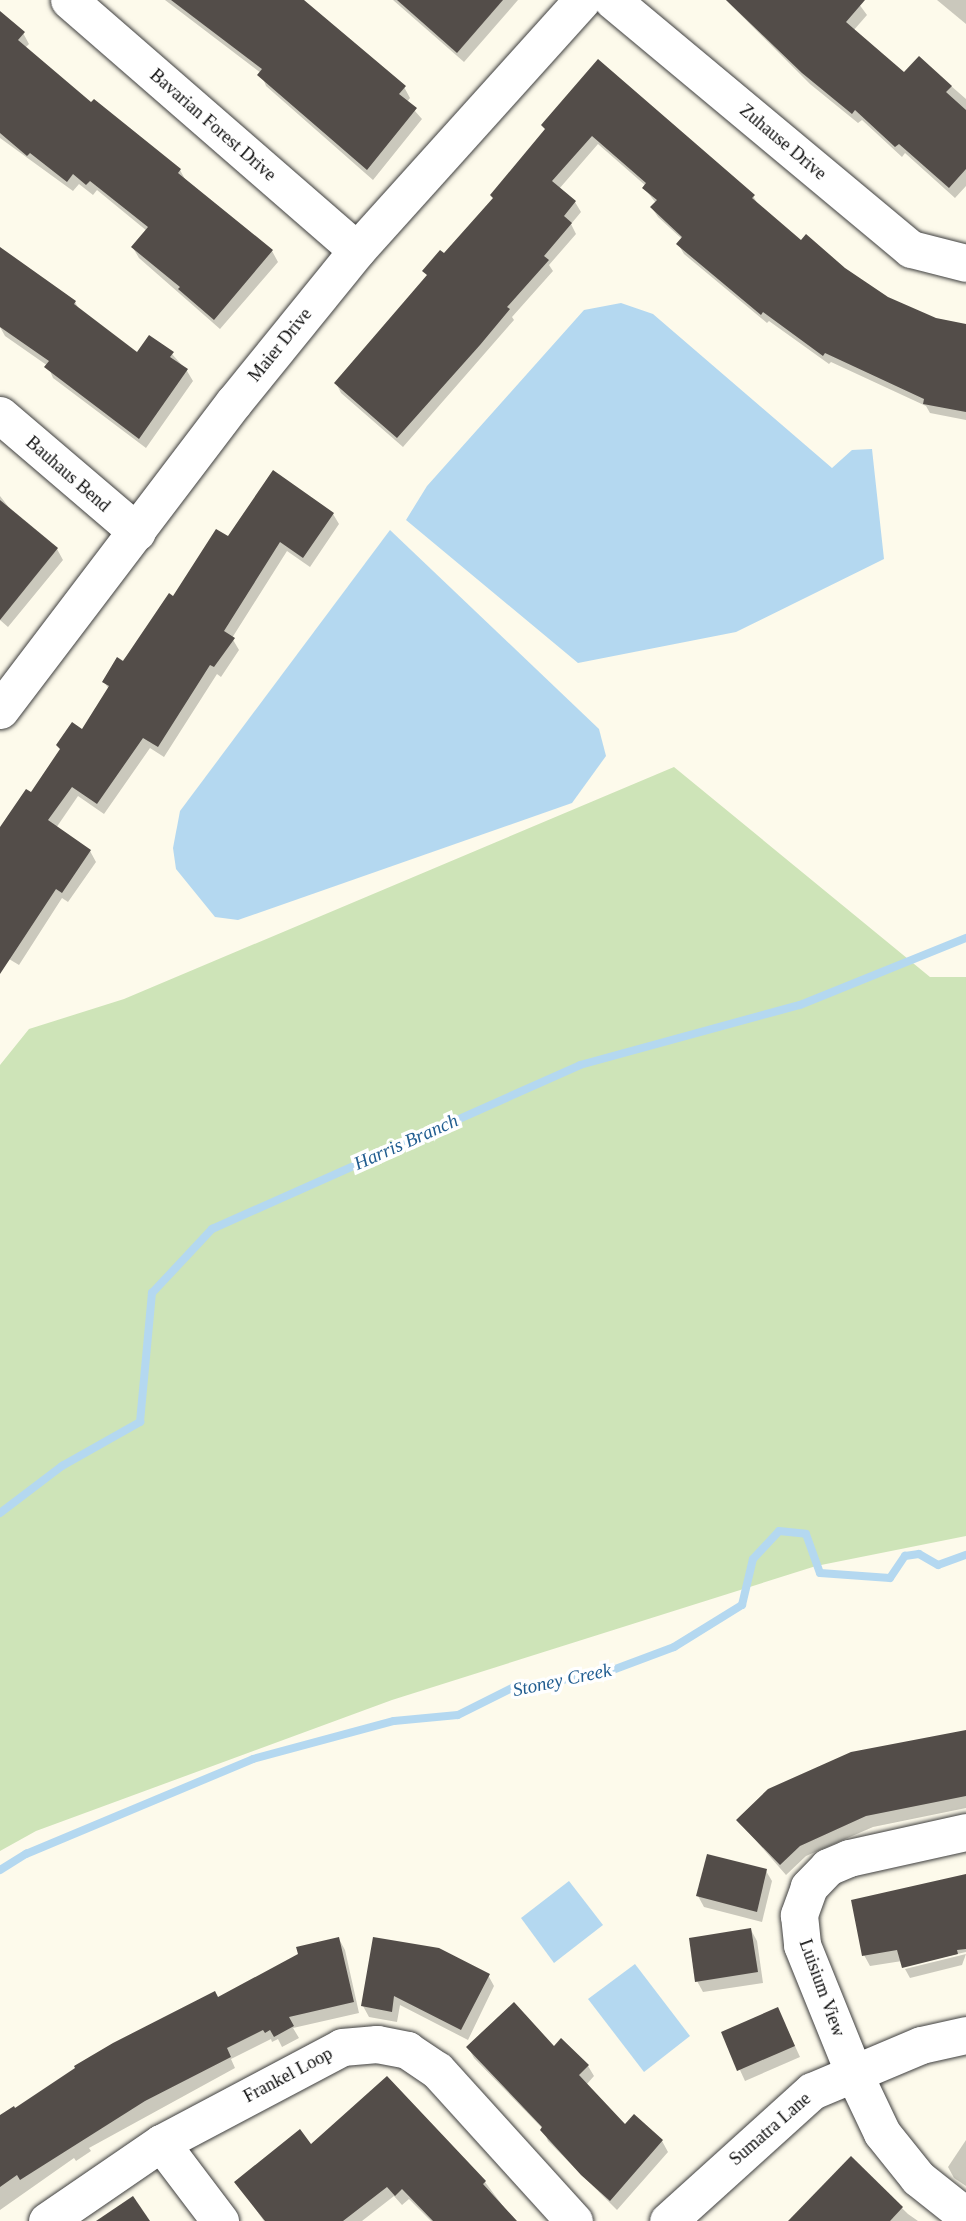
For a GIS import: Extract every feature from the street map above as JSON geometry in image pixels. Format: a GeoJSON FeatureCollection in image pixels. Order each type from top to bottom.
{"type":"FeatureCollection","features":[{"type":"Feature","properties":{"kind":"street","name":"Bavarian Forest Drive"},"geometry":{"type":"LineString","coordinates":[[69,0],[357,250]]}},
{"type":"Feature","properties":{"kind":"street","name":"Maier Drive"},"geometry":{"type":"LineString","coordinates":[[0,710],[234,402],[357,250],[582,0]]}},
{"type":"Feature","properties":{"kind":"street","name":"Zuhause Drive"},"geometry":{"type":"LineString","coordinates":[[611,0],[911,249],[966,263]]}},
{"type":"Feature","properties":{"kind":"street","name":"Bauhaus Bend"},"geometry":{"type":"LineString","coordinates":[[0,415],[137,532]]}},
{"type":"Feature","properties":{"kind":"street","name":"Luisium View"},"geometry":{"type":"LineString","coordinates":[[966,1832],[849,1858],[828,1867],[809,1887],[799,1915],[802,1945],[854,2074],[882,2133],[918,2178],[966,2216]]}},
{"type":"Feature","properties":{"kind":"street","name":"Sumatra Lane"},"geometry":{"type":"LineString","coordinates":[[668,2221],[812,2091],[921,2045],[966,2035]]}},
{"type":"Feature","properties":{"kind":"street","name":"Frankel Loop"},"geometry":{"type":"LineString","coordinates":[[47,2221],[161,2143],[342,2047],[377,2044],[407,2050],[437,2070],[574,2221]]}},
{"type":"Feature","properties":{"kind":"street"},"geometry":{"type":"LineString","coordinates":[[161,2143],[220,2221]]}},
{"type":"Feature","properties":{"kind":"green space"},"geometry":{"type":"Polygon","coordinates":[[[674,767],[930,977],[966,977],[966,1536],[816,1566],[392,1700],[36,1831],[0,1851],[0,1065],[29,1029],[124,999],[674,767]]]}},
{"type":"Feature","properties":{"kind":"water"},"geometry":{"type":"Polygon","coordinates":[[[621,303],[653,314],[832,468],[852,450],[872,449],[884,559],[736,632],[578,663],[406,520],[427,486],[584,310],[621,303]]]}},
{"type":"Feature","properties":{"kind":"water"},"geometry":{"type":"Polygon","coordinates":[[[390,530],[599,729],[606,756],[572,803],[238,920],[215,917],[176,869],[173,848],[180,811],[390,530]]]}},
{"type":"Feature","properties":{"kind":"water"},"geometry":{"type":"Polygon","coordinates":[[[569,1881],[603,1925],[554,1963],[521,1918],[569,1881]]]}},
{"type":"Feature","properties":{"kind":"water"},"geometry":{"type":"Polygon","coordinates":[[[635,1964],[690,2036],[644,2072],[588,1999],[635,1964]]]}},
{"type":"Feature","properties":{"kind":"building"},"geometry":{"type":"Polygon","coordinates":[[[171,0],[304,0],[406,86],[399,94],[417,108],[367,170],[257,75],[262,69],[171,0]]]}},
{"type":"Feature","properties":{"kind":"building"},"geometry":{"type":"Polygon","coordinates":[[[397,0],[503,0],[457,53],[397,0]]]}},
{"type":"Feature","properties":{"kind":"building"},"geometry":{"type":"Polygon","coordinates":[[[726,0],[865,0],[846,22],[904,72],[919,56],[952,86],[946,92],[966,110],[966,169],[949,188],[899,144],[895,147],[855,110],[852,114],[802,73],[726,0]]]}},
{"type":"Feature","properties":{"kind":"building"},"geometry":{"type":"Polygon","coordinates":[[[0,11],[25,32],[18,40],[91,102],[94,99],[181,169],[178,173],[273,250],[214,320],[178,289],[180,287],[131,247],[148,227],[90,181],[86,185],[73,174],[67,182],[30,153],[27,156],[0,133],[0,11]]]}},
{"type":"Feature","properties":{"kind":"building"},"geometry":{"type":"Polygon","coordinates":[[[598,59],[755,195],[752,198],[801,240],[806,234],[845,268],[888,297],[936,318],[966,324],[966,412],[923,404],[924,399],[825,353],[823,356],[763,312],[761,315],[676,244],[682,237],[650,207],[657,200],[642,188],[646,183],[592,136],[552,181],[576,201],[564,216],[572,223],[544,256],[549,260],[507,307],[510,309],[480,345],[397,438],[334,383],[427,275],[422,271],[440,250],[444,253],[493,198],[490,195],[545,129],[541,125],[598,59]]]}},
{"type":"Feature","properties":{"kind":"building"},"geometry":{"type":"Polygon","coordinates":[[[0,247],[76,301],[74,304],[137,352],[149,335],[174,352],[170,357],[188,369],[139,439],[44,367],[49,361],[0,327],[0,247]]]}},
{"type":"Feature","properties":{"kind":"building"},"geometry":{"type":"Polygon","coordinates":[[[273,470],[334,513],[303,558],[280,542],[224,631],[235,638],[214,667],[210,665],[158,747],[143,738],[97,804],[72,787],[48,820],[91,850],[62,893],[56,889],[0,974],[0,827],[26,789],[31,792],[60,749],[56,745],[72,722],[82,729],[109,686],[102,682],[117,657],[123,661],[169,593],[173,596],[216,529],[228,536],[273,470]]]}},
{"type":"Feature","properties":{"kind":"building"},"geometry":{"type":"Polygon","coordinates":[[[0,500],[58,548],[0,620],[0,500]]]}},
{"type":"Feature","properties":{"kind":"building"},"geometry":{"type":"Polygon","coordinates":[[[966,1730],[966,1796],[866,1816],[800,1846],[780,1865],[736,1820],[768,1789],[851,1752],[966,1730]]]}},
{"type":"Feature","properties":{"kind":"building"},"geometry":{"type":"Polygon","coordinates":[[[707,1854],[767,1869],[757,1912],[696,1896],[707,1854]]]}},
{"type":"Feature","properties":{"kind":"building"},"geometry":{"type":"Polygon","coordinates":[[[966,1874],[966,1949],[957,1950],[958,1954],[902,1968],[897,1950],[862,1956],[851,1900],[966,1874]]]}},
{"type":"Feature","properties":{"kind":"building"},"geometry":{"type":"Polygon","coordinates":[[[751,1928],[758,1972],[695,1982],[689,1938],[751,1928]]]}},
{"type":"Feature","properties":{"kind":"building"},"geometry":{"type":"Polygon","coordinates":[[[339,1937],[354,2002],[289,2017],[294,2026],[274,2037],[270,2030],[265,2033],[263,2030],[227,2048],[231,2057],[145,2101],[20,2180],[17,2175],[0,2187],[0,2115],[14,2106],[15,2108],[75,2068],[74,2066],[113,2043],[215,1991],[218,1997],[298,1954],[296,1947],[339,1937]]]}},
{"type":"Feature","properties":{"kind":"building"},"geometry":{"type":"Polygon","coordinates":[[[373,1937],[439,1948],[490,1974],[461,2030],[394,1996],[392,2012],[361,2006],[373,1937]]]}},
{"type":"Feature","properties":{"kind":"building"},"geometry":{"type":"Polygon","coordinates":[[[514,2002],[554,2046],[561,2038],[589,2065],[579,2075],[625,2124],[634,2114],[663,2140],[610,2201],[581,2175],[540,2130],[542,2127],[466,2047],[514,2002]]]}},
{"type":"Feature","properties":{"kind":"building"},"geometry":{"type":"Polygon","coordinates":[[[778,2007],[795,2046],[737,2071],[721,2032],[778,2007]]]}},
{"type":"Feature","properties":{"kind":"building"},"geometry":{"type":"Polygon","coordinates":[[[387,2076],[486,2181],[483,2184],[517,2221],[433,2221],[402,2189],[395,2196],[387,2187],[343,2221],[265,2221],[234,2182],[300,2129],[311,2144],[387,2076]]]}},
{"type":"Feature","properties":{"kind":"building"},"geometry":{"type":"Polygon","coordinates":[[[851,2156],[903,2207],[890,2221],[788,2221],[851,2156]]]}},
{"type":"Feature","properties":{"kind":"building"},"geometry":{"type":"Polygon","coordinates":[[[133,2196],[150,2221],[96,2221],[133,2196]]]}},
{"type":"Feature","properties":{"kind":"waterway","name":"Harris Branch"},"geometry":{"type":"LineString","coordinates":[[0,1513],[62,1466],[140,1422],[152,1293],[212,1229],[580,1065],[800,1005],[966,938]]}},
{"type":"Feature","properties":{"kind":"waterway","name":"Stoney Creek"},"geometry":{"type":"LineString","coordinates":[[0,1870],[26,1854],[253,1759],[394,1721],[458,1715],[514,1687],[602,1674],[674,1647],[742,1605],[753,1559],[779,1531],[806,1534],[820,1573],[890,1578],[905,1556],[919,1554],[938,1565],[966,1555]]}}]}
